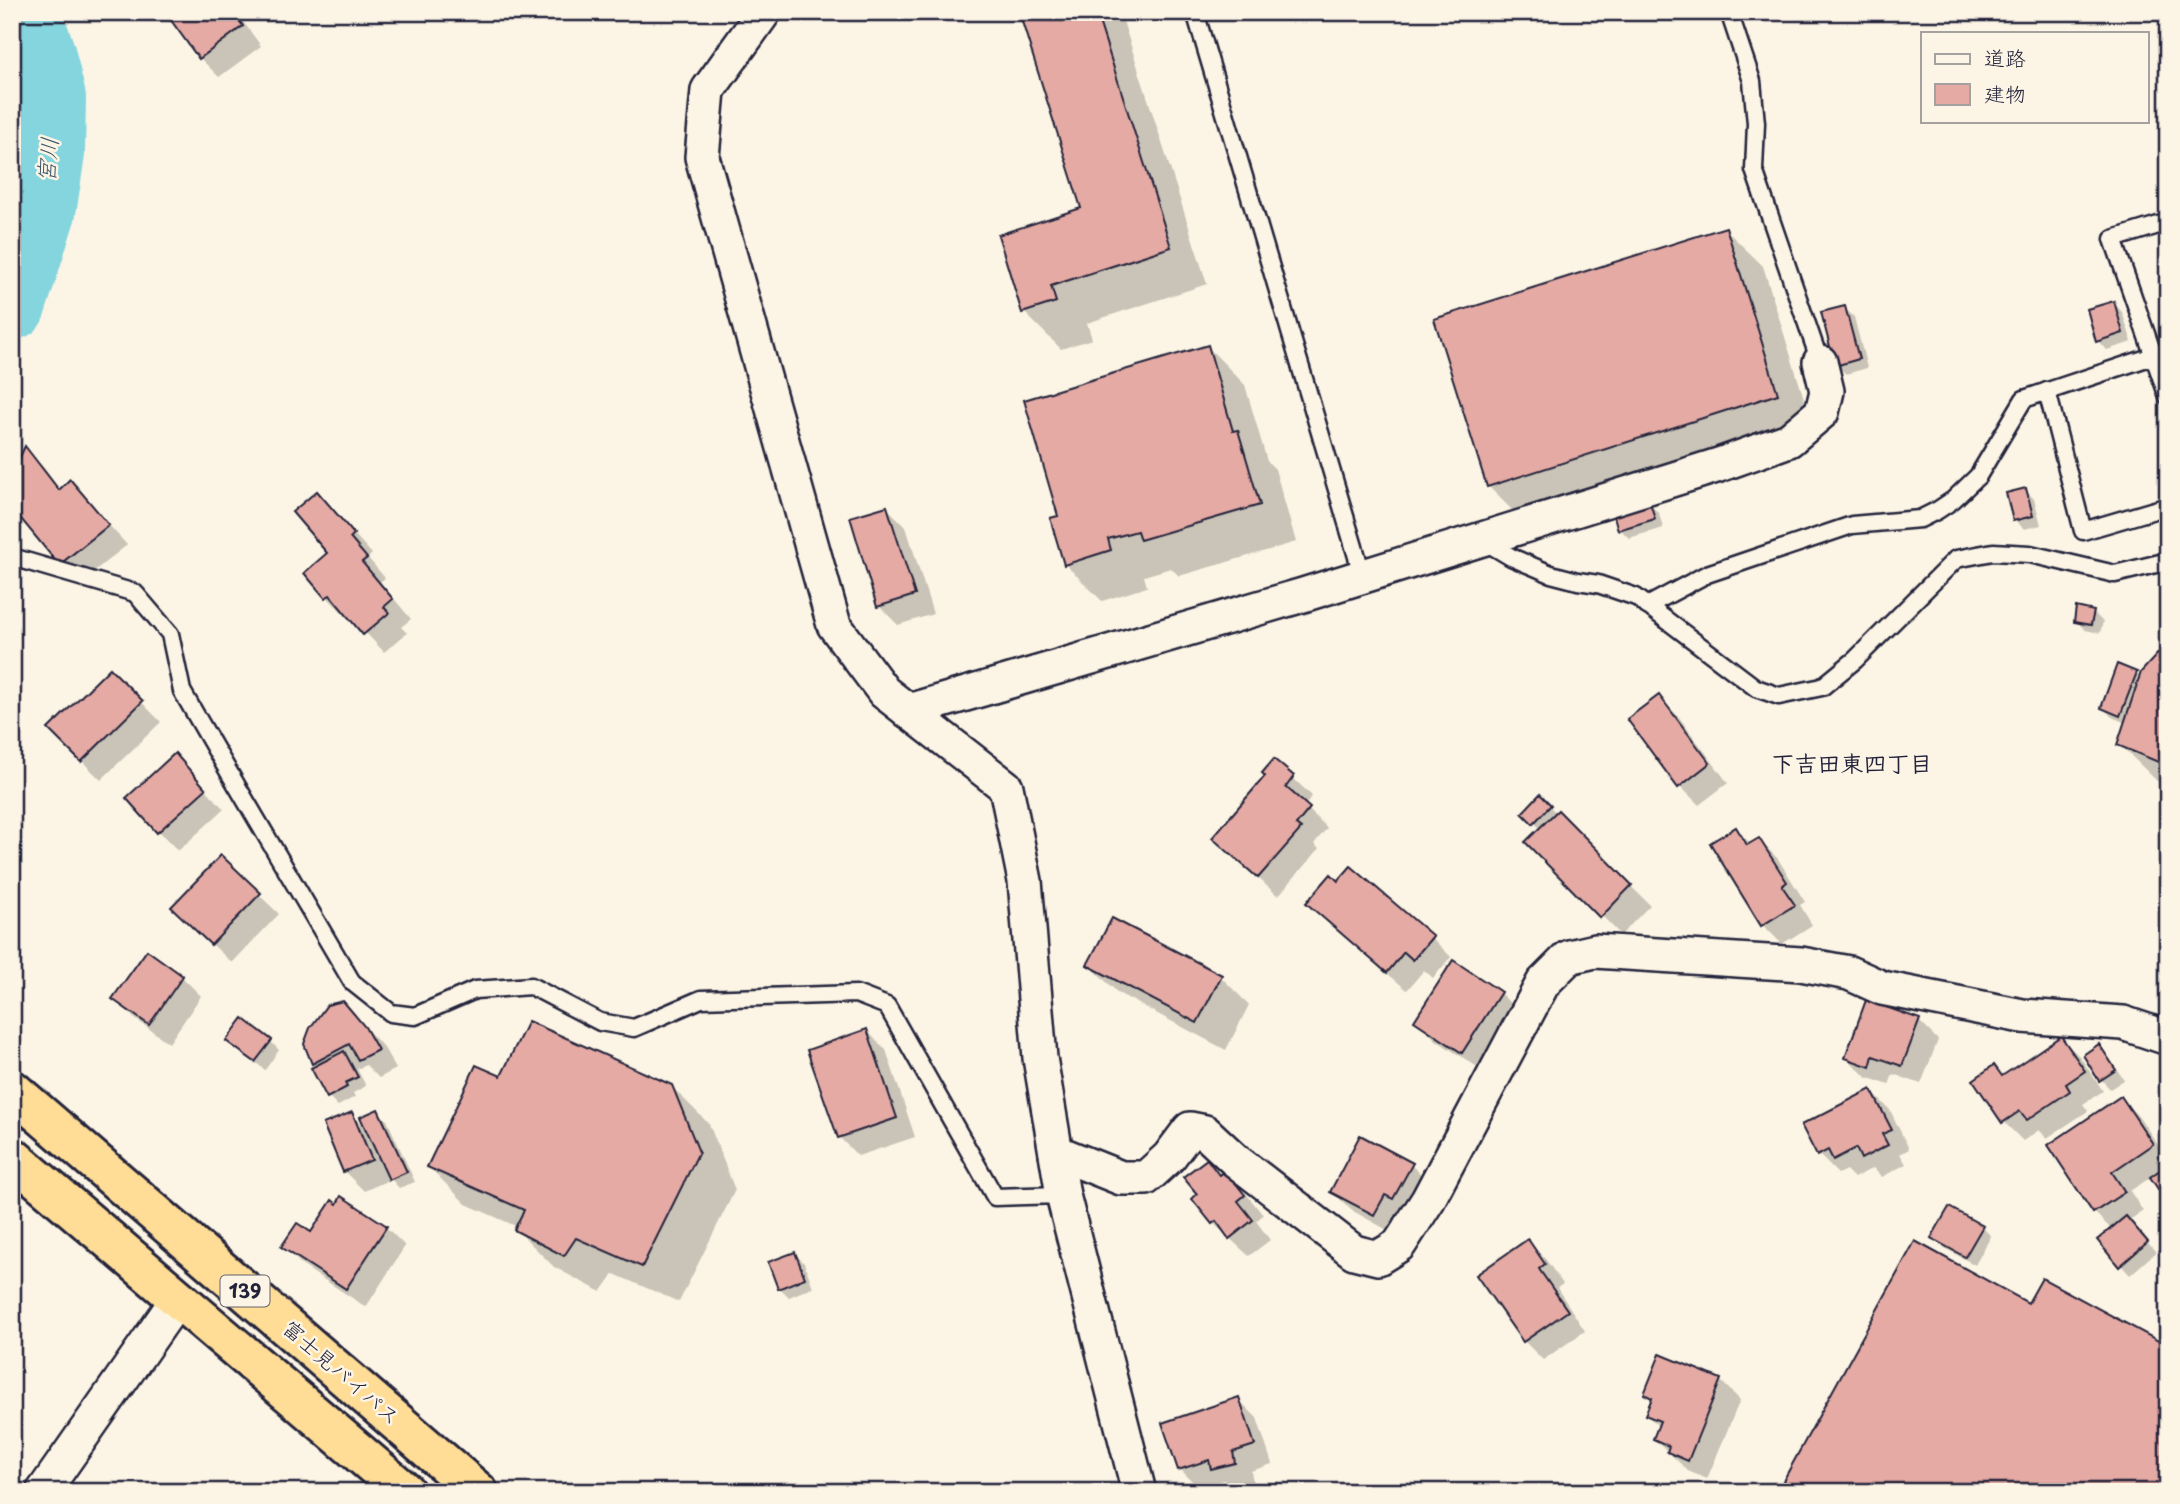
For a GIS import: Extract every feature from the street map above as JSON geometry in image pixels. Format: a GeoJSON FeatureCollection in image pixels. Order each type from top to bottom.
{"type":"FeatureCollection","features":[{"type":"Feature","properties":{"kind":"highway","name":"富士見バイパス"},"geometry":{"type":"LineString","coordinates":[[12,1090],[478,1492]]}},
{"type":"Feature","properties":{"kind":"highway","name":"139"},"geometry":{"type":"LineString","coordinates":[[12,1157],[405,1492]]}},
{"type":"Feature","properties":{"kind":"street"},"geometry":{"type":"LineString","coordinates":[[765,12],[708,90],[702,157],[834,625],[884,692],[1006,787],[1025,881],[1040,1058],[1063,1195],[1139,1492]]}},
{"type":"Feature","properties":{"kind":"street"},"geometry":{"type":"LineString","coordinates":[[908,710],[1363,577],[1719,465],[1789,440],[1822,412],[1827,391],[1820,362]]}},
{"type":"Feature","properties":{"kind":"street"},"geometry":{"type":"LineString","coordinates":[[1056,1152],[1121,1178],[1146,1178],[1169,1157],[1190,1129],[1205,1132],[1234,1160],[1354,1252],[1378,1258],[1399,1245],[1428,1200],[1543,983],[1569,957],[1595,951],[1801,964],[1849,973],[1882,988],[2022,1016],[2123,1023],[2168,1038]]}},
{"type":"Feature","properties":{"kind":"street"},"geometry":{"type":"LineString","coordinates":[[43,1492],[179,1297]]}},
{"type":"Feature","properties":{"kind":"lane"},"geometry":{"type":"LineString","coordinates":[[1195,12],[1363,577]]}},
{"type":"Feature","properties":{"kind":"lane"},"geometry":{"type":"LineString","coordinates":[[1730,12],[1752,81],[1756,123],[1754,170],[1820,362]]}},
{"type":"Feature","properties":{"kind":"lane"},"geometry":{"type":"LineString","coordinates":[[2168,222],[2113,239],[2161,354],[2168,397]]}},
{"type":"Feature","properties":{"kind":"lane"},"geometry":{"type":"LineString","coordinates":[[1647,606],[1707,574],[1852,525],[1920,519],[1953,500],[1978,476],[2024,399],[2161,354]]}},
{"type":"Feature","properties":{"kind":"lane"},"geometry":{"type":"LineString","coordinates":[[2047,391],[2083,531],[2168,506]]}},
{"type":"Feature","properties":{"kind":"lane"},"geometry":{"type":"LineString","coordinates":[[1482,540],[1511,557],[1551,574],[1598,584],[1636,597],[1756,688],[1779,696],[1822,687],[1855,660],[1956,559],[1993,552],[2030,554],[2115,573],[2168,559]]}},
{"type":"Feature","properties":{"kind":"lane"},"geometry":{"type":"LineString","coordinates":[[12,557],[135,593],[170,634],[182,691],[220,757],[352,982],[391,1013],[415,1016],[475,990],[531,986],[600,1022],[634,1028],[701,999],[856,994],[887,1006],[995,1197],[1063,1195]]}},
{"type":"Feature","properties":{"kind":"building"},"geometry":{"type":"Polygon","coordinates":[[[165,12],[233,12],[243,26],[199,59],[165,12]]]}},
{"type":"Feature","properties":{"kind":"building"},"geometry":{"type":"Polygon","coordinates":[[[1019,12],[1096,12],[1171,247],[1051,286],[1056,302],[1022,313],[998,235],[1081,208],[1019,12]]]}},
{"type":"Feature","properties":{"kind":"building"},"geometry":{"type":"Polygon","coordinates":[[[1726,227],[1778,394],[1487,487],[1434,319],[1726,227]]]}},
{"type":"Feature","properties":{"kind":"building"},"geometry":{"type":"Polygon","coordinates":[[[2114,301],[2123,333],[2096,342],[2087,309],[2114,301]]]}},
{"type":"Feature","properties":{"kind":"building"},"geometry":{"type":"Polygon","coordinates":[[[1845,306],[1859,359],[1835,366],[1821,312],[1845,306]]]}},
{"type":"Feature","properties":{"kind":"building"},"geometry":{"type":"Polygon","coordinates":[[[1208,345],[1233,431],[1238,430],[1260,505],[1140,540],[1137,531],[1108,539],[1111,550],[1064,565],[1050,518],[1058,516],[1024,400],[1208,345]]]}},
{"type":"Feature","properties":{"kind":"building"},"geometry":{"type":"Polygon","coordinates":[[[25,446],[59,490],[70,479],[109,525],[59,565],[12,508],[12,474],[25,446]]]}},
{"type":"Feature","properties":{"kind":"building"},"geometry":{"type":"Polygon","coordinates":[[[2026,488],[2033,516],[2013,521],[2006,493],[2026,488]]]}},
{"type":"Feature","properties":{"kind":"building"},"geometry":{"type":"Polygon","coordinates":[[[317,491],[354,534],[350,538],[367,558],[362,562],[393,599],[384,607],[389,613],[363,635],[330,595],[325,598],[304,573],[327,553],[292,512],[317,491]]]}},
{"type":"Feature","properties":{"kind":"building"},"geometry":{"type":"Polygon","coordinates":[[[1650,502],[1655,519],[1618,530],[1613,513],[1650,502]]]}},
{"type":"Feature","properties":{"kind":"building"},"geometry":{"type":"Polygon","coordinates":[[[887,506],[915,595],[877,607],[850,517],[887,506]]]}},
{"type":"Feature","properties":{"kind":"building"},"geometry":{"type":"Polygon","coordinates":[[[2076,607],[2094,611],[2091,625],[2074,622],[2076,607]]]}},
{"type":"Feature","properties":{"kind":"building"},"geometry":{"type":"Polygon","coordinates":[[[2161,650],[2168,653],[2168,766],[2117,745],[2141,672],[2161,650]]]}},
{"type":"Feature","properties":{"kind":"building"},"geometry":{"type":"Polygon","coordinates":[[[2117,664],[2137,672],[2120,716],[2101,708],[2117,664]]]}},
{"type":"Feature","properties":{"kind":"building"},"geometry":{"type":"Polygon","coordinates":[[[110,668],[143,701],[81,762],[48,729],[110,668]]]}},
{"type":"Feature","properties":{"kind":"building"},"geometry":{"type":"Polygon","coordinates":[[[1659,695],[1710,763],[1678,788],[1627,719],[1659,695]]]}},
{"type":"Feature","properties":{"kind":"building"},"geometry":{"type":"Polygon","coordinates":[[[175,753],[206,789],[157,833],[126,798],[175,753]]]}},
{"type":"Feature","properties":{"kind":"building"},"geometry":{"type":"Polygon","coordinates":[[[1274,759],[1294,776],[1286,787],[1310,808],[1296,825],[1301,829],[1258,878],[1212,838],[1265,776],[1262,773],[1274,759]]]}},
{"type":"Feature","properties":{"kind":"building"},"geometry":{"type":"Polygon","coordinates":[[[1540,794],[1551,805],[1533,824],[1522,813],[1540,794]]]}},
{"type":"Feature","properties":{"kind":"building"},"geometry":{"type":"Polygon","coordinates":[[[1558,810],[1632,885],[1600,918],[1525,842],[1558,810]]]}},
{"type":"Feature","properties":{"kind":"building"},"geometry":{"type":"Polygon","coordinates":[[[1736,827],[1747,845],[1759,838],[1787,882],[1782,886],[1795,905],[1761,926],[1710,843],[1736,827]]]}},
{"type":"Feature","properties":{"kind":"building"},"geometry":{"type":"Polygon","coordinates":[[[221,855],[261,893],[211,945],[171,907],[221,855]]]}},
{"type":"Feature","properties":{"kind":"building"},"geometry":{"type":"Polygon","coordinates":[[[1351,866],[1433,936],[1413,960],[1404,952],[1387,973],[1306,903],[1331,874],[1338,881],[1351,866]]]}},
{"type":"Feature","properties":{"kind":"building"},"geometry":{"type":"Polygon","coordinates":[[[1112,918],[1222,975],[1197,1023],[1087,965],[1112,918]]]}},
{"type":"Feature","properties":{"kind":"building"},"geometry":{"type":"Polygon","coordinates":[[[147,950],[183,976],[149,1025],[112,999],[147,950]]]}},
{"type":"Feature","properties":{"kind":"building"},"geometry":{"type":"Polygon","coordinates":[[[1453,960],[1501,992],[1462,1053],[1414,1021],[1453,960]]]}},
{"type":"Feature","properties":{"kind":"building"},"geometry":{"type":"Polygon","coordinates":[[[1866,1000],[1920,1019],[1902,1066],[1873,1056],[1870,1067],[1845,1058],[1866,1000]]]}},
{"type":"Feature","properties":{"kind":"building"},"geometry":{"type":"Polygon","coordinates":[[[343,1001],[365,1027],[378,1050],[358,1060],[349,1044],[312,1064],[304,1044],[310,1028],[327,1005],[343,1001]]]}},
{"type":"Feature","properties":{"kind":"building"},"geometry":{"type":"Polygon","coordinates":[[[243,1018],[272,1040],[255,1062],[226,1041],[243,1018]]]}},
{"type":"Feature","properties":{"kind":"building"},"geometry":{"type":"Polygon","coordinates":[[[528,1021],[672,1085],[699,1152],[642,1267],[576,1238],[564,1256],[514,1230],[524,1210],[427,1167],[476,1065],[501,1076],[528,1021]]]}},
{"type":"Feature","properties":{"kind":"building"},"geometry":{"type":"Polygon","coordinates":[[[867,1029],[897,1118],[838,1138],[807,1050],[867,1029]]]}},
{"type":"Feature","properties":{"kind":"building"},"geometry":{"type":"Polygon","coordinates":[[[2061,1036],[2085,1071],[2066,1084],[2070,1091],[2027,1120],[2020,1111],[2002,1123],[1973,1080],[1994,1065],[2002,1076],[2061,1036]]]}},
{"type":"Feature","properties":{"kind":"building"},"geometry":{"type":"Polygon","coordinates":[[[2099,1044],[2116,1070],[2099,1081],[2083,1055],[2099,1044]]]}},
{"type":"Feature","properties":{"kind":"building"},"geometry":{"type":"Polygon","coordinates":[[[344,1051],[358,1077],[345,1083],[347,1087],[327,1098],[311,1068],[344,1051]]]}},
{"type":"Feature","properties":{"kind":"building"},"geometry":{"type":"Polygon","coordinates":[[[1871,1089],[1892,1130],[1882,1134],[1888,1145],[1861,1159],[1856,1148],[1833,1160],[1828,1150],[1817,1156],[1801,1125],[1871,1089]]]}},
{"type":"Feature","properties":{"kind":"building"},"geometry":{"type":"Polygon","coordinates":[[[2121,1096],[2153,1144],[2112,1172],[2125,1192],[2093,1213],[2048,1145],[2121,1096]]]}},
{"type":"Feature","properties":{"kind":"building"},"geometry":{"type":"Polygon","coordinates":[[[378,1109],[407,1172],[389,1180],[360,1117],[378,1109]]]}},
{"type":"Feature","properties":{"kind":"building"},"geometry":{"type":"Polygon","coordinates":[[[352,1112],[372,1160],[343,1172],[323,1124],[352,1112]]]}},
{"type":"Feature","properties":{"kind":"building"},"geometry":{"type":"Polygon","coordinates":[[[1360,1135],[1413,1163],[1393,1199],[1385,1195],[1374,1215],[1330,1192],[1360,1135]]]}},
{"type":"Feature","properties":{"kind":"building"},"geometry":{"type":"Polygon","coordinates":[[[1207,1159],[1219,1175],[1225,1170],[1245,1195],[1238,1201],[1253,1220],[1229,1239],[1216,1221],[1212,1224],[1192,1199],[1197,1194],[1183,1177],[1207,1159]]]}},
{"type":"Feature","properties":{"kind":"building"},"geometry":{"type":"Polygon","coordinates":[[[2168,1166],[2168,1204],[2150,1177],[2168,1166]]]}},
{"type":"Feature","properties":{"kind":"building"},"geometry":{"type":"Polygon","coordinates":[[[341,1196],[387,1226],[346,1289],[281,1247],[297,1223],[311,1232],[332,1200],[337,1204],[341,1196]]]}},
{"type":"Feature","properties":{"kind":"building"},"geometry":{"type":"Polygon","coordinates":[[[1949,1207],[1983,1226],[1965,1257],[1931,1238],[1949,1207]]]}},
{"type":"Feature","properties":{"kind":"building"},"geometry":{"type":"Polygon","coordinates":[[[2126,1216],[2148,1242],[2119,1267],[2097,1240],[2126,1216]]]}},
{"type":"Feature","properties":{"kind":"building"},"geometry":{"type":"Polygon","coordinates":[[[1528,1239],[1545,1264],[1539,1269],[1568,1311],[1523,1342],[1476,1275],[1528,1239]]]}},
{"type":"Feature","properties":{"kind":"building"},"geometry":{"type":"Polygon","coordinates":[[[1915,1241],[2028,1303],[2042,1278],[2168,1346],[2168,1492],[1777,1492],[1915,1241]]]}},
{"type":"Feature","properties":{"kind":"building"},"geometry":{"type":"Polygon","coordinates":[[[795,1252],[805,1278],[778,1289],[768,1262],[795,1252]]]}},
{"type":"Feature","properties":{"kind":"building"},"geometry":{"type":"Polygon","coordinates":[[[1660,1354],[1721,1379],[1688,1461],[1667,1452],[1669,1446],[1653,1439],[1660,1421],[1645,1415],[1652,1398],[1644,1394],[1660,1354]]]}},
{"type":"Feature","properties":{"kind":"building"},"geometry":{"type":"Polygon","coordinates":[[[1239,1397],[1255,1445],[1233,1452],[1235,1463],[1211,1469],[1209,1460],[1178,1470],[1162,1423],[1239,1397]]]}},
{"type":"Feature","properties":{"kind":"waterway","name":"宮川"},"geometry":{"type":"LineString","coordinates":[[12,306],[42,212],[51,153],[52,98],[41,52],[27,12]]}},
{"type":"Feature","properties":{"kind":"district","name":"下吉田東四丁目"},"geometry":{"type":"Point","coordinates":[1852,764]}}]}
